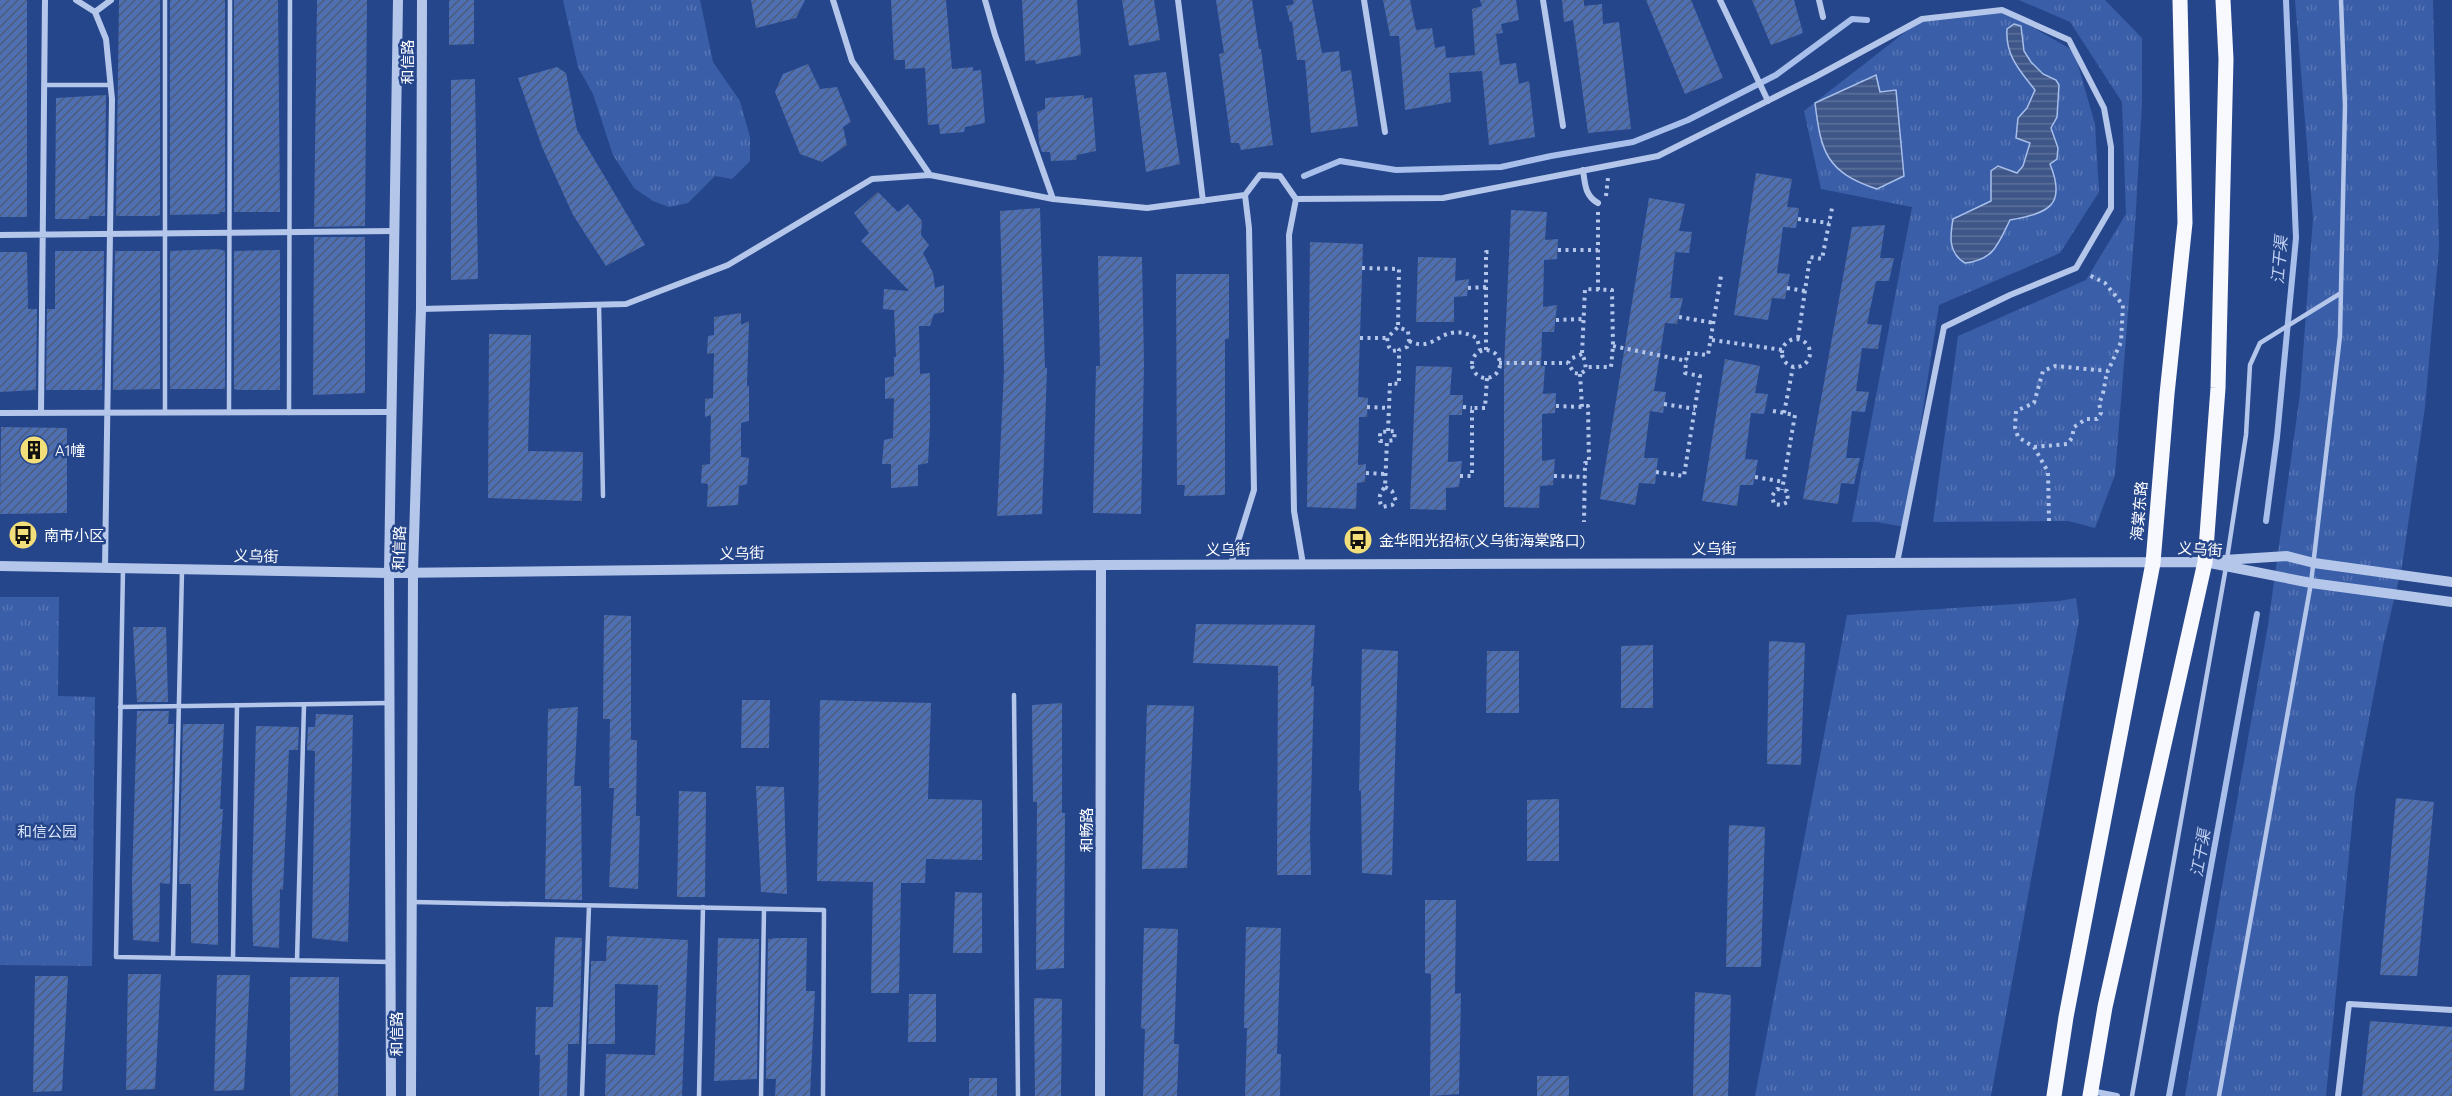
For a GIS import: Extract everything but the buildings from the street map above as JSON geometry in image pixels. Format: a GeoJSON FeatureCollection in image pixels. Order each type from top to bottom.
{"type":"FeatureCollection","features":[{"type":"Feature","properties":{"kind":"main road","name":"海棠东路"},"geometry":{"type":"LineString","coordinates":[[2066,1017],[2153,563],[2167,394],[2185,223],[2180,0]]}},
{"type":"Feature","properties":{"kind":"main road"},"geometry":{"type":"LineString","coordinates":[[2093,1094],[2105,1007],[2205,562],[2218,388],[2226,59],[2223,0]]}},
{"type":"Feature","properties":{"kind":"main road"},"geometry":{"type":"LineString","coordinates":[[2048,1096],[2066,1017]]}},
{"type":"Feature","properties":{"kind":"main road"},"geometry":{"type":"LineString","coordinates":[[2054,1096],[2066,1017]]}},
{"type":"Feature","properties":{"kind":"street"},"geometry":{"type":"LineString","coordinates":[[41,413],[45,0]]}},
{"type":"Feature","properties":{"kind":"street"},"geometry":{"type":"LineString","coordinates":[[76,0],[95,12],[106,39],[110,85],[105,568]]}},
{"type":"Feature","properties":{"kind":"street"},"geometry":{"type":"LineString","coordinates":[[95,12],[110,0]]}},
{"type":"Feature","properties":{"kind":"street","name":"和信路"},"geometry":{"type":"LineString","coordinates":[[391,1096],[390,412],[398,0]]}},
{"type":"Feature","properties":{"kind":"street","name":"和信路"},"geometry":{"type":"LineString","coordinates":[[411,1096],[413,572],[421,309],[422,0]]}},
{"type":"Feature","properties":{"kind":"street"},"geometry":{"type":"LineString","coordinates":[[833,0],[852,61],[930,175]]}},
{"type":"Feature","properties":{"kind":"street"},"geometry":{"type":"LineString","coordinates":[[985,0],[994,35],[1053,199]]}},
{"type":"Feature","properties":{"kind":"street"},"geometry":{"type":"LineString","coordinates":[[1178,0],[1203,201]]}},
{"type":"Feature","properties":{"kind":"street"},"geometry":{"type":"LineString","coordinates":[[1364,0],[1385,132]]}},
{"type":"Feature","properties":{"kind":"street"},"geometry":{"type":"LineString","coordinates":[[1543,0],[1563,126]]}},
{"type":"Feature","properties":{"kind":"street"},"geometry":{"type":"LineString","coordinates":[[1720,0],[1768,101]]}},
{"type":"Feature","properties":{"kind":"street"},"geometry":{"type":"LineString","coordinates":[[1819,0],[1823,17]]}},
{"type":"Feature","properties":{"kind":"street"},"geometry":{"type":"LineString","coordinates":[[1296,199],[1443,198],[1658,156],[1768,101],[1922,18],[2002,10],[2069,40],[2104,108],[2111,147],[2111,208],[2076,268],[2010,295],[1944,327],[1898,563]]}},
{"type":"Feature","properties":{"kind":"street"},"geometry":{"type":"LineString","coordinates":[[1583,170],[1586,191],[1590,199],[1598,203]]}},
{"type":"Feature","properties":{"kind":"street"},"geometry":{"type":"LineString","coordinates":[[421,309],[626,304],[728,265],[872,179],[930,175],[1053,199],[1147,208],[1245,195]]}},
{"type":"Feature","properties":{"kind":"street"},"geometry":{"type":"LineString","coordinates":[[1231,564],[1254,490],[1249,228],[1245,195],[1260,175],[1270,175],[1280,176],[1296,199],[1289,236],[1294,511],[1303,564]]}},
{"type":"Feature","properties":{"kind":"street"},"geometry":{"type":"LineString","coordinates":[[0,235],[394,231]]}},
{"type":"Feature","properties":{"kind":"street"},"geometry":{"type":"LineString","coordinates":[[0,413],[390,412]]}},
{"type":"Feature","properties":{"kind":"street"},"geometry":{"type":"LineString","coordinates":[[2227,562],[2286,556],[2452,582]]}},
{"type":"Feature","properties":{"kind":"street","name":"义乌街"},"geometry":{"type":"LineString","coordinates":[[0,566],[389,573],[1231,564],[2227,562],[2311,583],[2452,603]]}},
{"type":"Feature","properties":{"kind":"street","name":"和畅路"},"geometry":{"type":"LineString","coordinates":[[1100,1096],[1101,565]]}},
{"type":"Feature","properties":{"kind":"street"},"geometry":{"type":"LineString","coordinates":[[2338,1096],[2349,1004],[2452,1010]]}},
{"type":"Feature","properties":{"kind":"street"},"geometry":{"type":"LineString","coordinates":[[2093,1094],[2116,1096]]}},
{"type":"Feature","properties":{"kind":"lane"},"geometry":{"type":"LineString","coordinates":[[165,0],[165,413]]}},
{"type":"Feature","properties":{"kind":"lane"},"geometry":{"type":"LineString","coordinates":[[229,413],[230,0]]}},
{"type":"Feature","properties":{"kind":"lane"},"geometry":{"type":"LineString","coordinates":[[289,412],[290,0]]}},
{"type":"Feature","properties":{"kind":"lane"},"geometry":{"type":"LineString","coordinates":[[2219,1096],[2311,583],[2340,336],[2345,106],[2341,0]]}},
{"type":"Feature","properties":{"kind":"lane"},"geometry":{"type":"LineString","coordinates":[[45,85],[110,85]]}},
{"type":"Feature","properties":{"kind":"lane"},"geometry":{"type":"LineString","coordinates":[[2132,1096],[2227,562],[2246,435],[2250,365],[2260,343],[2341,293]]}},
{"type":"Feature","properties":{"kind":"lane"},"geometry":{"type":"LineString","coordinates":[[599,304],[603,496]]}},
{"type":"Feature","properties":{"kind":"lane"},"geometry":{"type":"LineString","coordinates":[[123,569],[116,957],[390,962]]}},
{"type":"Feature","properties":{"kind":"lane"},"geometry":{"type":"LineString","coordinates":[[173,958],[182,570]]}},
{"type":"Feature","properties":{"kind":"lane"},"geometry":{"type":"LineString","coordinates":[[1014,695],[1018,1096]]}},
{"type":"Feature","properties":{"kind":"lane"},"geometry":{"type":"LineString","coordinates":[[120,707],[389,704]]}},
{"type":"Feature","properties":{"kind":"lane"},"geometry":{"type":"LineString","coordinates":[[233,959],[237,705]]}},
{"type":"Feature","properties":{"kind":"lane"},"geometry":{"type":"LineString","coordinates":[[297,960],[304,705]]}},
{"type":"Feature","properties":{"kind":"lane"},"geometry":{"type":"LineString","coordinates":[[412,902],[824,910],[823,1096]]}},
{"type":"Feature","properties":{"kind":"lane"},"geometry":{"type":"LineString","coordinates":[[582,1096],[589,906]]}},
{"type":"Feature","properties":{"kind":"lane"},"geometry":{"type":"LineString","coordinates":[[699,1096],[703,907]]}},
{"type":"Feature","properties":{"kind":"lane"},"geometry":{"type":"LineString","coordinates":[[761,1096],[764,909]]}},
{"type":"Feature","properties":{"kind":"path"},"geometry":{"type":"LineString","coordinates":[[1598,290],[1598,203],[1607,195],[1608,165]]}},
{"type":"Feature","properties":{"kind":"path"},"geometry":{"type":"LineString","coordinates":[[1798,338],[1810,256],[1822,259],[1832,208]]}},
{"type":"Feature","properties":{"kind":"path"},"geometry":{"type":"LineString","coordinates":[[1798,219],[1829,223]]}},
{"type":"Feature","properties":{"kind":"path"},"geometry":{"type":"LineString","coordinates":[[1558,250],[1598,250]]}},
{"type":"Feature","properties":{"kind":"path"},"geometry":{"type":"LineString","coordinates":[[1486,350],[1486,252],[1493,252]]}},
{"type":"Feature","properties":{"kind":"path"},"geometry":{"type":"LineString","coordinates":[[1360,338],[1387,338],[1398,327],[1399,269],[1362,268]]}},
{"type":"Feature","properties":{"kind":"path"},"geometry":{"type":"LineString","coordinates":[[2034,447],[2067,444],[2074,427],[2086,419],[2097,419],[2102,413],[2099,403],[2106,389],[2104,380],[2121,342],[2123,305],[2105,283],[2076,268]]}},
{"type":"Feature","properties":{"kind":"path"},"geometry":{"type":"LineString","coordinates":[[1656,472],[1684,476],[1700,376],[1685,373],[1688,353],[1708,355],[1721,276]]}},
{"type":"Feature","properties":{"kind":"path"},"geometry":{"type":"LineString","coordinates":[[1468,288],[1486,286]]}},
{"type":"Feature","properties":{"kind":"path"},"geometry":{"type":"LineString","coordinates":[[1787,288],[1805,291]]}},
{"type":"Feature","properties":{"kind":"path"},"geometry":{"type":"LineString","coordinates":[[1568,363],[1574,373],[1580,374],[1586,370],[1586,367],[1586,360],[1582,354],[1585,289],[1612,290],[1611,367],[1586,367]]}},
{"type":"Feature","properties":{"kind":"path"},"geometry":{"type":"LineString","coordinates":[[1679,317],[1714,324]]}},
{"type":"Feature","properties":{"kind":"path"},"geometry":{"type":"LineString","coordinates":[[1556,320],[1583,319]]}},
{"type":"Feature","properties":{"kind":"path"},"geometry":{"type":"LineString","coordinates":[[1387,338],[1392,351],[1407,347],[1408,331],[1398,327]]}},
{"type":"Feature","properties":{"kind":"path"},"geometry":{"type":"LineString","coordinates":[[1409,341],[1422,345],[1453,331],[1461,331],[1477,339],[1480,350]]}},
{"type":"Feature","properties":{"kind":"path"},"geometry":{"type":"LineString","coordinates":[[1798,338],[1809,347],[1809,354],[1805,364],[1793,367],[1784,363],[1783,350],[1786,342],[1798,338]]}},
{"type":"Feature","properties":{"kind":"path"},"geometry":{"type":"LineString","coordinates":[[1712,340],[1783,350]]}},
{"type":"Feature","properties":{"kind":"path"},"geometry":{"type":"LineString","coordinates":[[1613,346],[1687,361]]}},
{"type":"Feature","properties":{"kind":"path"},"geometry":{"type":"LineString","coordinates":[[1388,431],[1390,383],[1399,384],[1399,350]]}},
{"type":"Feature","properties":{"kind":"path"},"geometry":{"type":"LineString","coordinates":[[1480,350],[1496,355],[1499,363],[1495,376],[1487,378],[1476,374],[1472,360],[1480,350]]}},
{"type":"Feature","properties":{"kind":"path"},"geometry":{"type":"LineString","coordinates":[[1499,363],[1568,363],[1575,356],[1582,354]]}},
{"type":"Feature","properties":{"kind":"path"},"geometry":{"type":"LineString","coordinates":[[2049,521],[2048,472],[2034,447],[2018,437],[2015,427],[2016,411],[2034,404],[2043,371],[2055,366],[2108,370]]}},
{"type":"Feature","properties":{"kind":"path"},"geometry":{"type":"LineString","coordinates":[[1784,413],[1793,367]]}},
{"type":"Feature","properties":{"kind":"path"},"geometry":{"type":"LineString","coordinates":[[1580,374],[1582,407]]}},
{"type":"Feature","properties":{"kind":"path"},"geometry":{"type":"LineString","coordinates":[[1462,407],[1485,408],[1487,378]]}},
{"type":"Feature","properties":{"kind":"path"},"geometry":{"type":"LineString","coordinates":[[1665,404],[1695,409]]}},
{"type":"Feature","properties":{"kind":"path"},"geometry":{"type":"LineString","coordinates":[[1556,406],[1588,406],[1589,463],[1585,463],[1584,522]]}},
{"type":"Feature","properties":{"kind":"path"},"geometry":{"type":"LineString","coordinates":[[1367,407],[1389,408]]}},
{"type":"Feature","properties":{"kind":"path"},"geometry":{"type":"LineString","coordinates":[[1460,476],[1472,476],[1472,408]]}},
{"type":"Feature","properties":{"kind":"path"},"geometry":{"type":"LineString","coordinates":[[1773,411],[1795,415],[1782,489]]}},
{"type":"Feature","properties":{"kind":"path"},"geometry":{"type":"LineString","coordinates":[[1395,431],[1394,440],[1387,441],[1380,441],[1380,432],[1395,431]]}},
{"type":"Feature","properties":{"kind":"path"},"geometry":{"type":"LineString","coordinates":[[1385,487],[1392,490],[1396,501],[1392,505],[1382,507],[1379,500],[1380,492],[1385,487],[1387,441]]}},
{"type":"Feature","properties":{"kind":"path"},"geometry":{"type":"LineString","coordinates":[[1366,473],[1386,474]]}},
{"type":"Feature","properties":{"kind":"path"},"geometry":{"type":"LineString","coordinates":[[1554,476],[1584,477]]}},
{"type":"Feature","properties":{"kind":"path"},"geometry":{"type":"LineString","coordinates":[[1755,477],[1784,482]]}},
{"type":"Feature","properties":{"kind":"path"},"geometry":{"type":"LineString","coordinates":[[1777,489],[1782,489],[1787,491],[1788,502],[1781,505],[1774,504],[1772,496],[1777,489]]}},
{"type":"Feature","properties":{"kind":"green space"},"geometry":{"type":"Polygon","coordinates":[[[563,0],[700,0],[713,62],[740,101],[750,137],[750,161],[732,179],[715,176],[688,203],[669,207],[653,201],[634,188],[613,155],[593,94],[578,67],[563,0]]]}},
{"type":"Feature","properties":{"kind":"green space"},"geometry":{"type":"Polygon","coordinates":[[[2019,0],[2105,0],[2142,38],[2142,103],[2135,226],[2115,475],[2095,528],[2068,521],[1933,522],[1958,336],[2086,280],[2126,214],[2122,102],[2070,22],[2019,0]]]}},
{"type":"Feature","properties":{"kind":"green space"},"geometry":{"type":"Polygon","coordinates":[[[2295,0],[2433,0],[2439,247],[2425,407],[2402,566],[2383,646],[2355,793],[2326,1096],[2185,1096],[2268,625],[2300,394],[2313,218],[2295,0]]]}},
{"type":"Feature","properties":{"kind":"green space"},"geometry":{"type":"Polygon","coordinates":[[[2002,10],[2074,51],[2095,124],[2099,192],[2060,253],[1939,305],[1905,527],[1876,522],[1852,522],[1912,207],[1821,189],[1804,111],[1922,19],[2002,10]]]}},
{"type":"Feature","properties":{"kind":"green space","name":"和信公园"},"geometry":{"type":"Polygon","coordinates":[[[0,597],[59,597],[58,696],[95,697],[92,966],[0,965],[0,597]]]}},
{"type":"Feature","properties":{"kind":"green space"},"geometry":{"type":"Polygon","coordinates":[[[2076,598],[2079,620],[1991,1096],[1755,1096],[1847,615],[2076,598]]]}},
{"type":"Feature","properties":{"kind":"shaded area"},"geometry":{"type":"Polygon","coordinates":[[[2014,24],[2021,26],[2024,51],[2031,62],[2043,74],[2056,80],[2059,85],[2057,117],[2051,128],[2058,148],[2057,159],[2050,164],[2055,178],[2055,198],[2044,210],[2010,220],[1998,243],[1989,254],[1965,263],[1959,259],[1953,249],[1951,238],[1953,219],[1991,201],[1991,171],[1998,166],[2017,173],[2023,166],[2030,143],[2016,138],[2018,118],[2027,108],[2035,90],[2015,62],[2008,47],[2007,29],[2014,24]]]}},
{"type":"Feature","properties":{"kind":"shaded area"},"geometry":{"type":"Polygon","coordinates":[[[1876,75],[1880,92],[1896,90],[1904,176],[1877,189],[1847,175],[1829,158],[1820,135],[1815,103],[1876,75]]]}},
{"type":"Feature","properties":{"kind":"waterway","name":"江干渠"},"geometry":{"type":"LineString","coordinates":[[2266,521],[2277,437],[2296,238],[2286,0]]}},
{"type":"Feature","properties":{"kind":"waterway"},"geometry":{"type":"LineString","coordinates":[[1304,176],[1340,161],[1396,170],[1501,167],[1633,142],[1688,120],[1776,75],[1852,19],[1867,20]]}},
{"type":"Feature","properties":{"kind":"waterway","name":"江干渠"},"geometry":{"type":"LineString","coordinates":[[2169,1096],[2257,614]]}},
{"type":"Feature","properties":{"kind":"place","name":"A1幢"},"geometry":{"type":"Point","coordinates":[34,450]}},
{"type":"Feature","properties":{"kind":"place","name":"南市小区"},"geometry":{"type":"Point","coordinates":[23,535]}},
{"type":"Feature","properties":{"kind":"place","name":"金华阳光招标(义乌街海棠路口)"},"geometry":{"type":"Point","coordinates":[1358,540]}}]}
